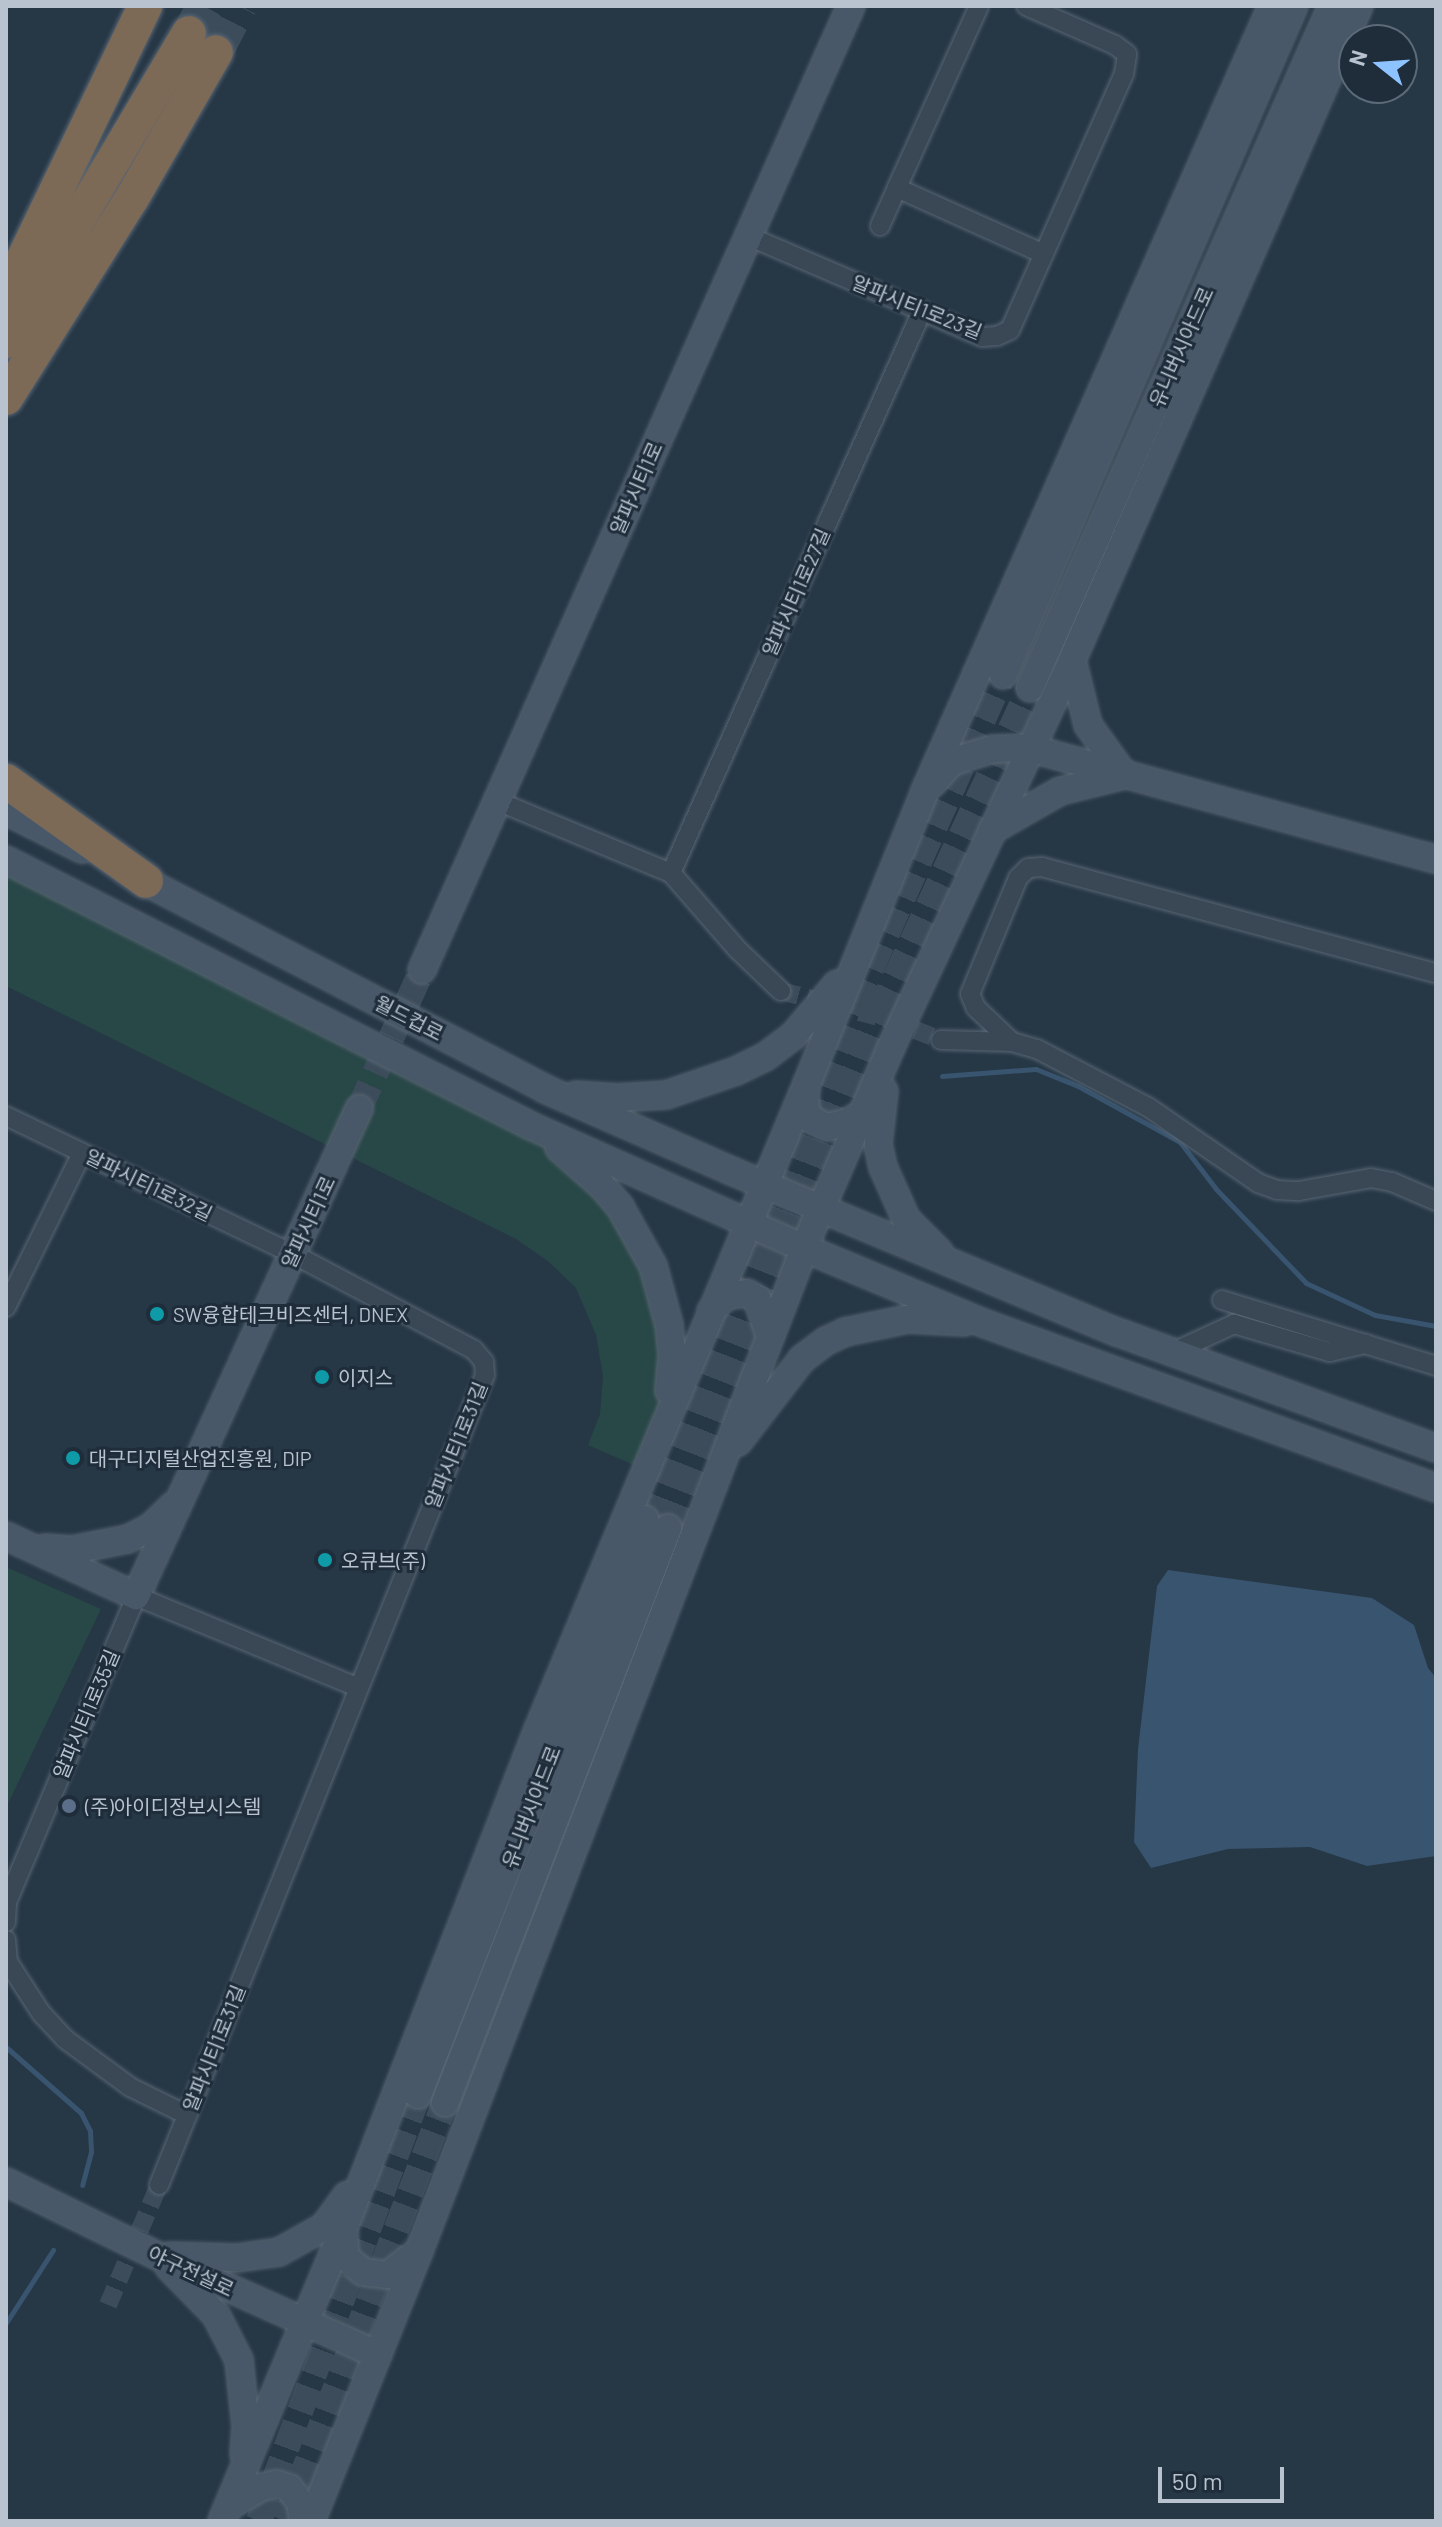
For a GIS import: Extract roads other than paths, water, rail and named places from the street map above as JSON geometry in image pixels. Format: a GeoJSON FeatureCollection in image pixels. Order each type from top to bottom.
{"type":"FeatureCollection","features":[{"type":"Feature","properties":{"kind":"highway"},"geometry":{"type":"LineString","coordinates":[[6,295],[145,6]]}},
{"type":"Feature","properties":{"kind":"highway"},"geometry":{"type":"LineString","coordinates":[[6,341],[202,42],[132,198],[6,398]]}},
{"type":"Feature","properties":{"kind":"highway"},"geometry":{"type":"LineString","coordinates":[[6,781],[146,881]]}},
{"type":"Feature","properties":{"kind":"main road","name":"알파시티1로"},"geometry":{"type":"LineString","coordinates":[[422,970],[851,6]]}},
{"type":"Feature","properties":{"kind":"main road"},"geometry":{"type":"LineString","coordinates":[[224,2514],[344,2228],[537,1732],[806,1086],[925,791],[1272,6]]}},
{"type":"Feature","properties":{"kind":"main road","name":"유니버시아드로"},"geometry":{"type":"LineString","coordinates":[[1003,675],[1294,6]]}},
{"type":"Feature","properties":{"kind":"main road","name":"유니버시아드로"},"geometry":{"type":"LineString","coordinates":[[1030,688],[1332,6]]}},
{"type":"Feature","properties":{"kind":"main road"},"geometry":{"type":"LineString","coordinates":[[311,2521],[419,2251],[804,1248],[892,1045],[1072,660],[1359,6]]}},
{"type":"Feature","properties":{"kind":"main road"},"geometry":{"type":"LineString","coordinates":[[1072,660],[1088,725],[1124,775]]}},
{"type":"Feature","properties":{"kind":"main road"},"geometry":{"type":"LineString","coordinates":[[925,791],[951,762],[993,749],[1029,748],[1436,859]]}},
{"type":"Feature","properties":{"kind":"main road"},"geometry":{"type":"LineString","coordinates":[[991,830],[1060,791],[1124,775]]}},
{"type":"Feature","properties":{"kind":"main road","name":"월드컵로"},"geometry":{"type":"LineString","coordinates":[[6,811],[545,1089],[957,1267],[1168,1350],[1436,1448]]}},
{"type":"Feature","properties":{"kind":"main road","name":"월드컵로"},"geometry":{"type":"LineString","coordinates":[[6,860],[531,1126],[804,1248],[983,1323]]}},
{"type":"Feature","properties":{"kind":"main road"},"geometry":{"type":"LineString","coordinates":[[6,870],[38,877]]}},
{"type":"Feature","properties":{"kind":"main road"},"geometry":{"type":"LineString","coordinates":[[545,1089],[584,1096],[643,1098],[666,1095],[725,1076],[765,1057],[793,1036],[854,961]]}},
{"type":"Feature","properties":{"kind":"main road"},"geometry":{"type":"LineString","coordinates":[[892,1045],[878,1144],[883,1167],[906,1219],[957,1267]]}},
{"type":"Feature","properties":{"kind":"main road"},"geometry":{"type":"LineString","coordinates":[[806,1086],[805,1109],[812,1120],[827,1127],[846,1123],[865,1112]]}},
{"type":"Feature","properties":{"kind":"main road","name":"알파시티1로"},"geometry":{"type":"LineString","coordinates":[[136,1596],[359,1109]]}},
{"type":"Feature","properties":{"kind":"main road"},"geometry":{"type":"LineString","coordinates":[[531,1126],[602,1186],[633,1227],[653,1266],[664,1298],[672,1355],[668,1397],[657,1442]]}},
{"type":"Feature","properties":{"kind":"main road"},"geometry":{"type":"LineString","coordinates":[[711,1311],[726,1296],[747,1293],[757,1299],[769,1333]]}},
{"type":"Feature","properties":{"kind":"main road"},"geometry":{"type":"LineString","coordinates":[[723,1461],[794,1368],[826,1341],[845,1332],[908,1319],[983,1323],[1436,1488]]}},
{"type":"Feature","properties":{"kind":"main road"},"geometry":{"type":"LineString","coordinates":[[16,1541],[72,1550],[128,1539],[150,1528],[181,1498]]}},
{"type":"Feature","properties":{"kind":"main road","name":"유니버시아드로"},"geometry":{"type":"LineString","coordinates":[[418,2095],[656,1524],[445,2103]]}},
{"type":"Feature","properties":{"kind":"main road"},"geometry":{"type":"LineString","coordinates":[[16,1541],[136,1596]]}},
{"type":"Feature","properties":{"kind":"main road"},"geometry":{"type":"LineString","coordinates":[[158,2256],[237,2258],[279,2252],[324,2227],[366,2170]]}},
{"type":"Feature","properties":{"kind":"main road","name":"야구전설로"},"geometry":{"type":"LineString","coordinates":[[6,2182],[158,2256],[378,2355]]}},
{"type":"Feature","properties":{"kind":"main road"},"geometry":{"type":"LineString","coordinates":[[344,2228],[345,2257],[363,2272],[388,2275],[419,2251]]}},
{"type":"Feature","properties":{"kind":"main road"},"geometry":{"type":"LineString","coordinates":[[158,2256],[216,2315],[239,2360],[246,2426],[241,2478]]}},
{"type":"Feature","properties":{"kind":"main road"},"geometry":{"type":"LineString","coordinates":[[224,2514],[261,2487],[277,2484],[289,2488],[300,2502],[303,2521]]}},
{"type":"Feature","properties":{"kind":"street"},"geometry":{"type":"LineString","coordinates":[[880,226],[979,6]]}},
{"type":"Feature","properties":{"kind":"street","name":"알파시티1로23길"},"geometry":{"type":"LineString","coordinates":[[748,236],[982,337],[997,336],[1010,330],[1124,74],[1127,54],[1115,45],[1026,6]]}},
{"type":"Feature","properties":{"kind":"street"},"geometry":{"type":"LineString","coordinates":[[897,188],[1044,254]]}},
{"type":"Feature","properties":{"kind":"street","name":"알파시티1로27길"},"geometry":{"type":"LineString","coordinates":[[671,873],[922,311]]}},
{"type":"Feature","properties":{"kind":"street"},"geometry":{"type":"LineString","coordinates":[[497,801],[671,873],[737,949],[781,991]]}},
{"type":"Feature","properties":{"kind":"street"},"geometry":{"type":"LineString","coordinates":[[1012,1042],[976,1008],[970,994],[1018,878],[1028,868],[1042,867],[1436,973]]}},
{"type":"Feature","properties":{"kind":"street"},"geometry":{"type":"LineString","coordinates":[[941,1040],[1012,1042],[1079,1068],[1148,1107],[1258,1183],[1277,1190],[1299,1191],[1371,1178],[1392,1182],[1436,1201]]}},
{"type":"Feature","properties":{"kind":"street","name":"알파시티1로32길"},"geometry":{"type":"LineString","coordinates":[[6,1116],[293,1254]]}},
{"type":"Feature","properties":{"kind":"street"},"geometry":{"type":"LineString","coordinates":[[6,1307],[82,1153]]}},
{"type":"Feature","properties":{"kind":"street","name":"알파시티1로31길"},"geometry":{"type":"LineString","coordinates":[[159,2185],[485,1375],[484,1362],[474,1350],[293,1254]]}},
{"type":"Feature","properties":{"kind":"street"},"geometry":{"type":"LineString","coordinates":[[1222,1300],[1436,1366]]}},
{"type":"Feature","properties":{"kind":"street"},"geometry":{"type":"LineString","coordinates":[[1168,1350],[1180,1349],[1234,1324],[1330,1352],[1367,1344]]}},
{"type":"Feature","properties":{"kind":"street"},"geometry":{"type":"LineString","coordinates":[[1196,1341],[1200,1356],[1208,1365]]}},
{"type":"Feature","properties":{"kind":"street"},"geometry":{"type":"LineString","coordinates":[[136,1596],[359,1688]]}},
{"type":"Feature","properties":{"kind":"street","name":"알파시티1로35길"},"geometry":{"type":"LineString","coordinates":[[6,1922],[7,1902],[136,1596]]}},
{"type":"Feature","properties":{"kind":"street"},"geometry":{"type":"LineString","coordinates":[[6,1940],[7,1962],[41,2013],[65,2039],[130,2087],[187,2115]]}},
{"type":"Feature","properties":{"kind":"water"},"geometry":{"type":"Polygon","coordinates":[[[1168,1570],[1372,1598],[1414,1625],[1428,1668],[1436,1678],[1436,1856],[1367,1866],[1310,1847],[1228,1849],[1151,1868],[1134,1842],[1138,1749],[1157,1586],[1168,1570]]]}},
{"type":"Feature","properties":{"kind":"waterway"},"geometry":{"type":"LineString","coordinates":[[942,1076],[1036,1069],[1078,1086],[1180,1142],[1216,1189],[1306,1283],[1375,1315],[1436,1326]]}},
{"type":"Feature","properties":{"kind":"waterway"},"geometry":{"type":"LineString","coordinates":[[6,2047],[81,2113],[90,2131],[91,2152],[82,2185]]}},
{"type":"Feature","properties":{"kind":"waterway"},"geometry":{"type":"LineString","coordinates":[[6,2323],[53,2250]]}},
{"type":"Feature","properties":{"kind":"tunnel"},"geometry":{"type":"LineString","coordinates":[[189,33],[204,6]]}},
{"type":"Feature","properties":{"kind":"tunnel"},"geometry":{"type":"LineString","coordinates":[[216,52],[240,6]]}},
{"type":"Feature","properties":{"kind":"tunnel"},"geometry":{"type":"LineString","coordinates":[[645,1519],[855,1004],[1003,675]]}},
{"type":"Feature","properties":{"kind":"tunnel"},"geometry":{"type":"LineString","coordinates":[[668,1528],[879,1013],[1030,688]]}},
{"type":"Feature","properties":{"kind":"tunnel"},"geometry":{"type":"LineString","coordinates":[[359,1109],[422,970]]}},
{"type":"Feature","properties":{"kind":"tunnel"},"geometry":{"type":"LineString","coordinates":[[781,991],[890,1020],[941,1040]]}},
{"type":"Feature","properties":{"kind":"tunnel"},"geometry":{"type":"LineString","coordinates":[[259,2521],[418,2095]]}},
{"type":"Feature","properties":{"kind":"tunnel"},"geometry":{"type":"LineString","coordinates":[[285,2521],[445,2103]]}},
{"type":"Feature","properties":{"kind":"tunnel"},"geometry":{"type":"LineString","coordinates":[[108,2305],[159,2185]]}},
{"type":"Feature","properties":{"kind":"place","name":"SW융합테크비즈센터, DNEX"},"geometry":{"type":"Point","coordinates":[157,1314]}},
{"type":"Feature","properties":{"kind":"place","name":"이지스"},"geometry":{"type":"Point","coordinates":[322,1377]}},
{"type":"Feature","properties":{"kind":"place","name":"대구디지털산업진흥원, DIP"},"geometry":{"type":"Point","coordinates":[73,1458]}},
{"type":"Feature","properties":{"kind":"place","name":"오큐브(주)"},"geometry":{"type":"Point","coordinates":[325,1560]}},
{"type":"Feature","properties":{"kind":"place","name":"(주)아이디정보시스템"},"geometry":{"type":"Point","coordinates":[69,1806]}}]}
